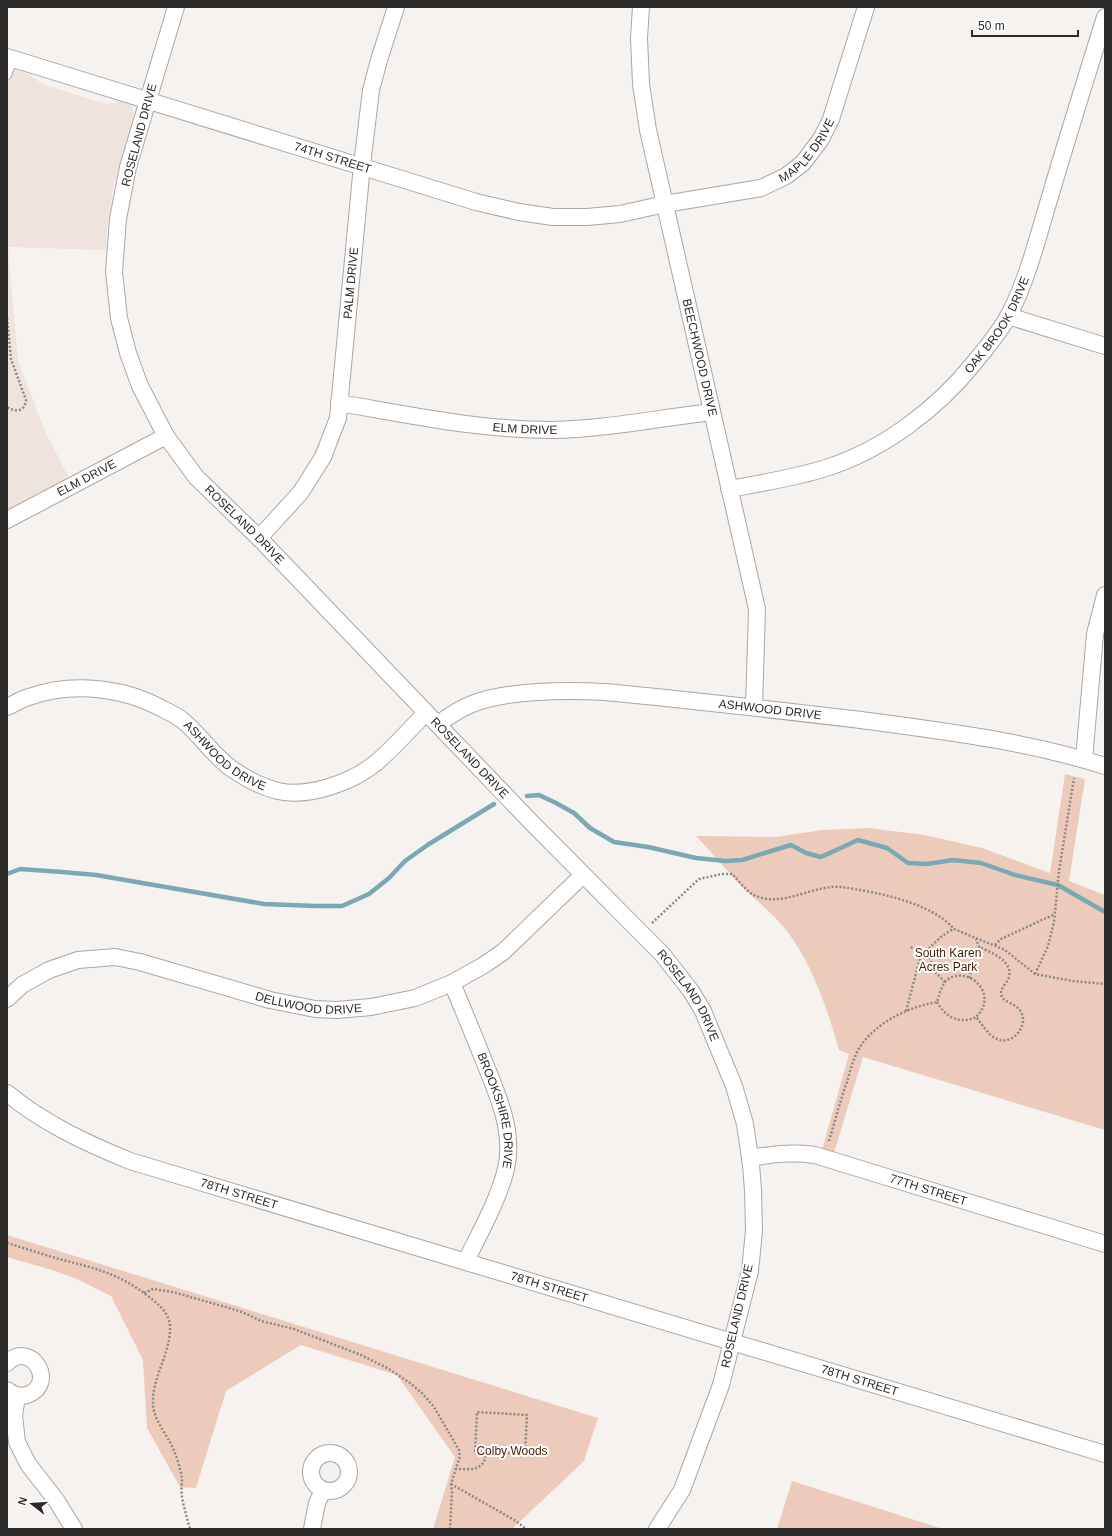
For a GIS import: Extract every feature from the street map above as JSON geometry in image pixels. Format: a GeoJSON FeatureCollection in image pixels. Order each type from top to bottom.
{"type":"FeatureCollection","features":[{"type":"Feature","properties":{"kind":"street","name":"ROSELAND DRIVE"},"geometry":{"type":"LineString","coordinates":[[176,7],[128,167],[118,219],[114,272],[119,318],[128,353],[140,386],[166,436],[196,477],[259,538],[583,875],[662,954],[691,991],[703,1011],[734,1086],[745,1124],[754,1190],[754,1231],[750,1271],[721,1385],[682,1490],[657,1529]]}},
{"type":"Feature","properties":{"kind":"street","name":"PALM DRIVE"},"geometry":{"type":"LineString","coordinates":[[259,538],[301,492],[323,457],[338,418],[362,165],[372,90],[379,60],[396,7]]}},
{"type":"Feature","properties":{"kind":"street","name":"BEECHWOOD DRIVE"},"geometry":{"type":"LineString","coordinates":[[641,7],[639,38],[641,84],[648,130],[757,609],[754,707]]}},
{"type":"Feature","properties":{"kind":"street","name":"MAPLE DRIVE"},"geometry":{"type":"LineString","coordinates":[[665,204],[761,188],[786,176],[803,163],[821,139],[831,119],[866,7]]}},
{"type":"Feature","properties":{"kind":"street","name":"OAK BROOK DRIVE"},"geometry":{"type":"LineString","coordinates":[[730,489],[776,481],[827,468],[862,454],[909,425],[936,404],[961,379],[983,352],[1008,316],[1029,266],[1105,17]]}},
{"type":"Feature","properties":{"kind":"street","name":"74TH STREET"},"geometry":{"type":"LineString","coordinates":[[10,58],[362,165],[476,202],[520,212],[553,217],[587,217],[620,214],[665,204]]}},
{"type":"Feature","properties":{"kind":"street"},"geometry":{"type":"LineString","coordinates":[[1008,316],[1105,346]]}},
{"type":"Feature","properties":{"kind":"street","name":"ELM DRIVE"},"geometry":{"type":"LineString","coordinates":[[339,403],[453,423],[552,430],[596,427],[712,412]]}},
{"type":"Feature","properties":{"kind":"street","name":"ELM DRIVE"},"geometry":{"type":"LineString","coordinates":[[7,520],[166,436]]}},
{"type":"Feature","properties":{"kind":"street"},"geometry":{"type":"LineString","coordinates":[[1084,759],[1095,634],[1105,595]]}},
{"type":"Feature","properties":{"kind":"street","name":"ASHWOOD DRIVE"},"geometry":{"type":"LineString","coordinates":[[7,707],[29,697],[63,689],[97,688],[131,695],[152,703],[181,719],[231,768],[256,783],[278,791],[291,792],[316,790],[341,784],[360,774],[376,763],[426,712]]}},
{"type":"Feature","properties":{"kind":"street","name":"ASHWOOD DRIVE"},"geometry":{"type":"LineString","coordinates":[[438,724],[454,712],[487,699],[533,693],[585,691],[605,692],[754,707],[966,735],[1084,759],[1105,766]]}},
{"type":"Feature","properties":{"kind":"street","name":"DELLWOOD DRIVE"},"geometry":{"type":"LineString","coordinates":[[7,999],[22,985],[49,970],[78,960],[115,957],[140,962],[270,1000],[315,1009],[337,1010],[372,1007],[415,998],[452,983],[484,965],[503,952],[583,875]]}},
{"type":"Feature","properties":{"kind":"street","name":"BROOKSHIRE DRIVE"},"geometry":{"type":"LineString","coordinates":[[452,983],[506,1118],[508,1143],[506,1169],[497,1196],[466,1261]]}},
{"type":"Feature","properties":{"kind":"street","name":"78TH STREET"},"geometry":{"type":"LineString","coordinates":[[7,1093],[50,1123],[89,1144],[130,1161],[1105,1454]]}},
{"type":"Feature","properties":{"kind":"street","name":"77TH STREET"},"geometry":{"type":"LineString","coordinates":[[750,1158],[796,1152],[815,1155],[1105,1244]]}},
{"type":"Feature","properties":{"kind":"street"},"geometry":{"type":"LineString","coordinates":[[7,1363],[17,1356],[25,1356],[38,1364],[41,1379],[37,1389],[31,1394],[24,1396],[12,1393],[17,1442],[28,1464],[56,1500],[74,1529]]}},
{"type":"Feature","properties":{"kind":"street"},"geometry":{"type":"LineString","coordinates":[[312,1529],[317,1503],[323,1490]]}},
{"type":"Feature","properties":{"kind":"lane"},"geometry":{"type":"LineString","coordinates":[[7,75],[10,58]]}},
{"type":"Feature","properties":{"kind":"path"},"geometry":{"type":"LineString","coordinates":[[7,318],[11,359],[26,400],[26,405],[22,410],[17,411],[7,407]]}},
{"type":"Feature","properties":{"kind":"path"},"geometry":{"type":"LineString","coordinates":[[1035,974],[1048,946],[1055,910],[1059,871],[1074,778]]}},
{"type":"Feature","properties":{"kind":"path"},"geometry":{"type":"LineString","coordinates":[[650,925],[699,879],[722,874],[732,874],[751,893],[766,899],[777,900],[832,886],[902,900],[933,912],[954,929],[976,939],[995,945],[1014,957],[1035,974],[1073,981],[1105,984]]}},
{"type":"Feature","properties":{"kind":"path"},"geometry":{"type":"LineString","coordinates":[[995,945],[1006,936],[1054,914]]}},
{"type":"Feature","properties":{"kind":"path"},"geometry":{"type":"LineString","coordinates":[[910,947],[922,951],[927,950],[942,936],[954,929]]}},
{"type":"Feature","properties":{"kind":"path"},"geometry":{"type":"LineString","coordinates":[[969,978],[979,947],[976,939]]}},
{"type":"Feature","properties":{"kind":"path"},"geometry":{"type":"LineString","coordinates":[[976,1016],[993,1036],[1004,1041],[1013,1039],[1021,1026],[1021,1012],[1002,997],[1001,990],[1009,978],[1005,963],[999,956],[979,947]]}},
{"type":"Feature","properties":{"kind":"path"},"geometry":{"type":"LineString","coordinates":[[927,950],[934,970],[945,982]]}},
{"type":"Feature","properties":{"kind":"path"},"geometry":{"type":"LineString","coordinates":[[906,1011],[922,951]]}},
{"type":"Feature","properties":{"kind":"path"},"geometry":{"type":"LineString","coordinates":[[966,976],[976,981],[982,988],[984,995],[982,1010],[970,1020],[952,1018],[944,1012],[937,1002],[945,982],[953,977],[966,976]]}},
{"type":"Feature","properties":{"kind":"path"},"geometry":{"type":"LineString","coordinates":[[829,1141],[852,1063],[859,1049],[867,1038],[891,1018],[916,1006],[937,1002]]}},
{"type":"Feature","properties":{"kind":"path"},"geometry":{"type":"LineString","coordinates":[[7,1243],[102,1270],[134,1285],[158,1303],[167,1314],[170,1325],[170,1336],[154,1389],[152,1403],[162,1430],[171,1443],[176,1456],[182,1479],[184,1508],[190,1529]]}},
{"type":"Feature","properties":{"kind":"path"},"geometry":{"type":"LineString","coordinates":[[144,1293],[153,1289],[172,1292],[242,1312],[261,1321],[294,1329],[339,1345],[389,1369],[410,1383],[423,1394],[434,1407],[459,1450],[460,1456],[451,1484],[450,1529]]}},
{"type":"Feature","properties":{"kind":"path"},"geometry":{"type":"LineString","coordinates":[[477,1412],[527,1415],[525,1454],[486,1452],[475,1451],[477,1412]]}},
{"type":"Feature","properties":{"kind":"path"},"geometry":{"type":"LineString","coordinates":[[455,1469],[478,1467],[483,1464],[486,1458],[486,1452]]}},
{"type":"Feature","properties":{"kind":"path"},"geometry":{"type":"LineString","coordinates":[[451,1484],[516,1521],[526,1529]]}},
{"type":"Feature","properties":{"kind":"shaded area"},"geometry":{"type":"Polygon","coordinates":[[[7,66],[29,74],[42,84],[106,104],[120,102],[129,104],[132,107],[134,115],[113,188],[107,229],[106,250],[8,247],[18,361],[46,433],[69,478],[7,513],[7,66]]]}},
{"type":"Feature","properties":{"kind":"green space","name":"South Karen Acres Park"},"geometry":{"type":"Polygon","coordinates":[[[1065,774],[1085,779],[1069,881],[1105,895],[1105,1130],[863,1057],[834,1153],[822,1150],[849,1054],[839,1050],[820,992],[808,965],[792,938],[775,918],[743,888],[696,836],[776,837],[822,830],[868,828],[925,835],[982,848],[1050,873],[1065,774]]]}},
{"type":"Feature","properties":{"kind":"green space","name":"Colby Woods"},"geometry":{"type":"Polygon","coordinates":[[[7,1235],[598,1418],[584,1461],[512,1529],[433,1529],[455,1457],[397,1375],[301,1345],[226,1391],[196,1488],[180,1487],[147,1428],[143,1360],[111,1296],[77,1279],[7,1257],[7,1235]]]}},
{"type":"Feature","properties":{"kind":"green space"},"geometry":{"type":"Polygon","coordinates":[[[792,1481],[943,1529],[777,1529],[792,1481]]]}},
{"type":"Feature","properties":{"kind":"waterway"},"geometry":{"type":"LineString","coordinates":[[527,796],[539,795],[556,803],[574,813],[590,828],[614,842],[648,847],[696,858],[726,861],[742,860],[791,845],[806,853],[821,857],[858,840],[887,848],[908,863],[927,864],[953,860],[981,863],[1015,875],[1058,885],[1105,912]]}},
{"type":"Feature","properties":{"kind":"waterway"},"geometry":{"type":"LineString","coordinates":[[7,874],[20,869],[96,875],[264,904],[342,906],[369,894],[389,878],[405,861],[429,844],[494,804]]}}]}
